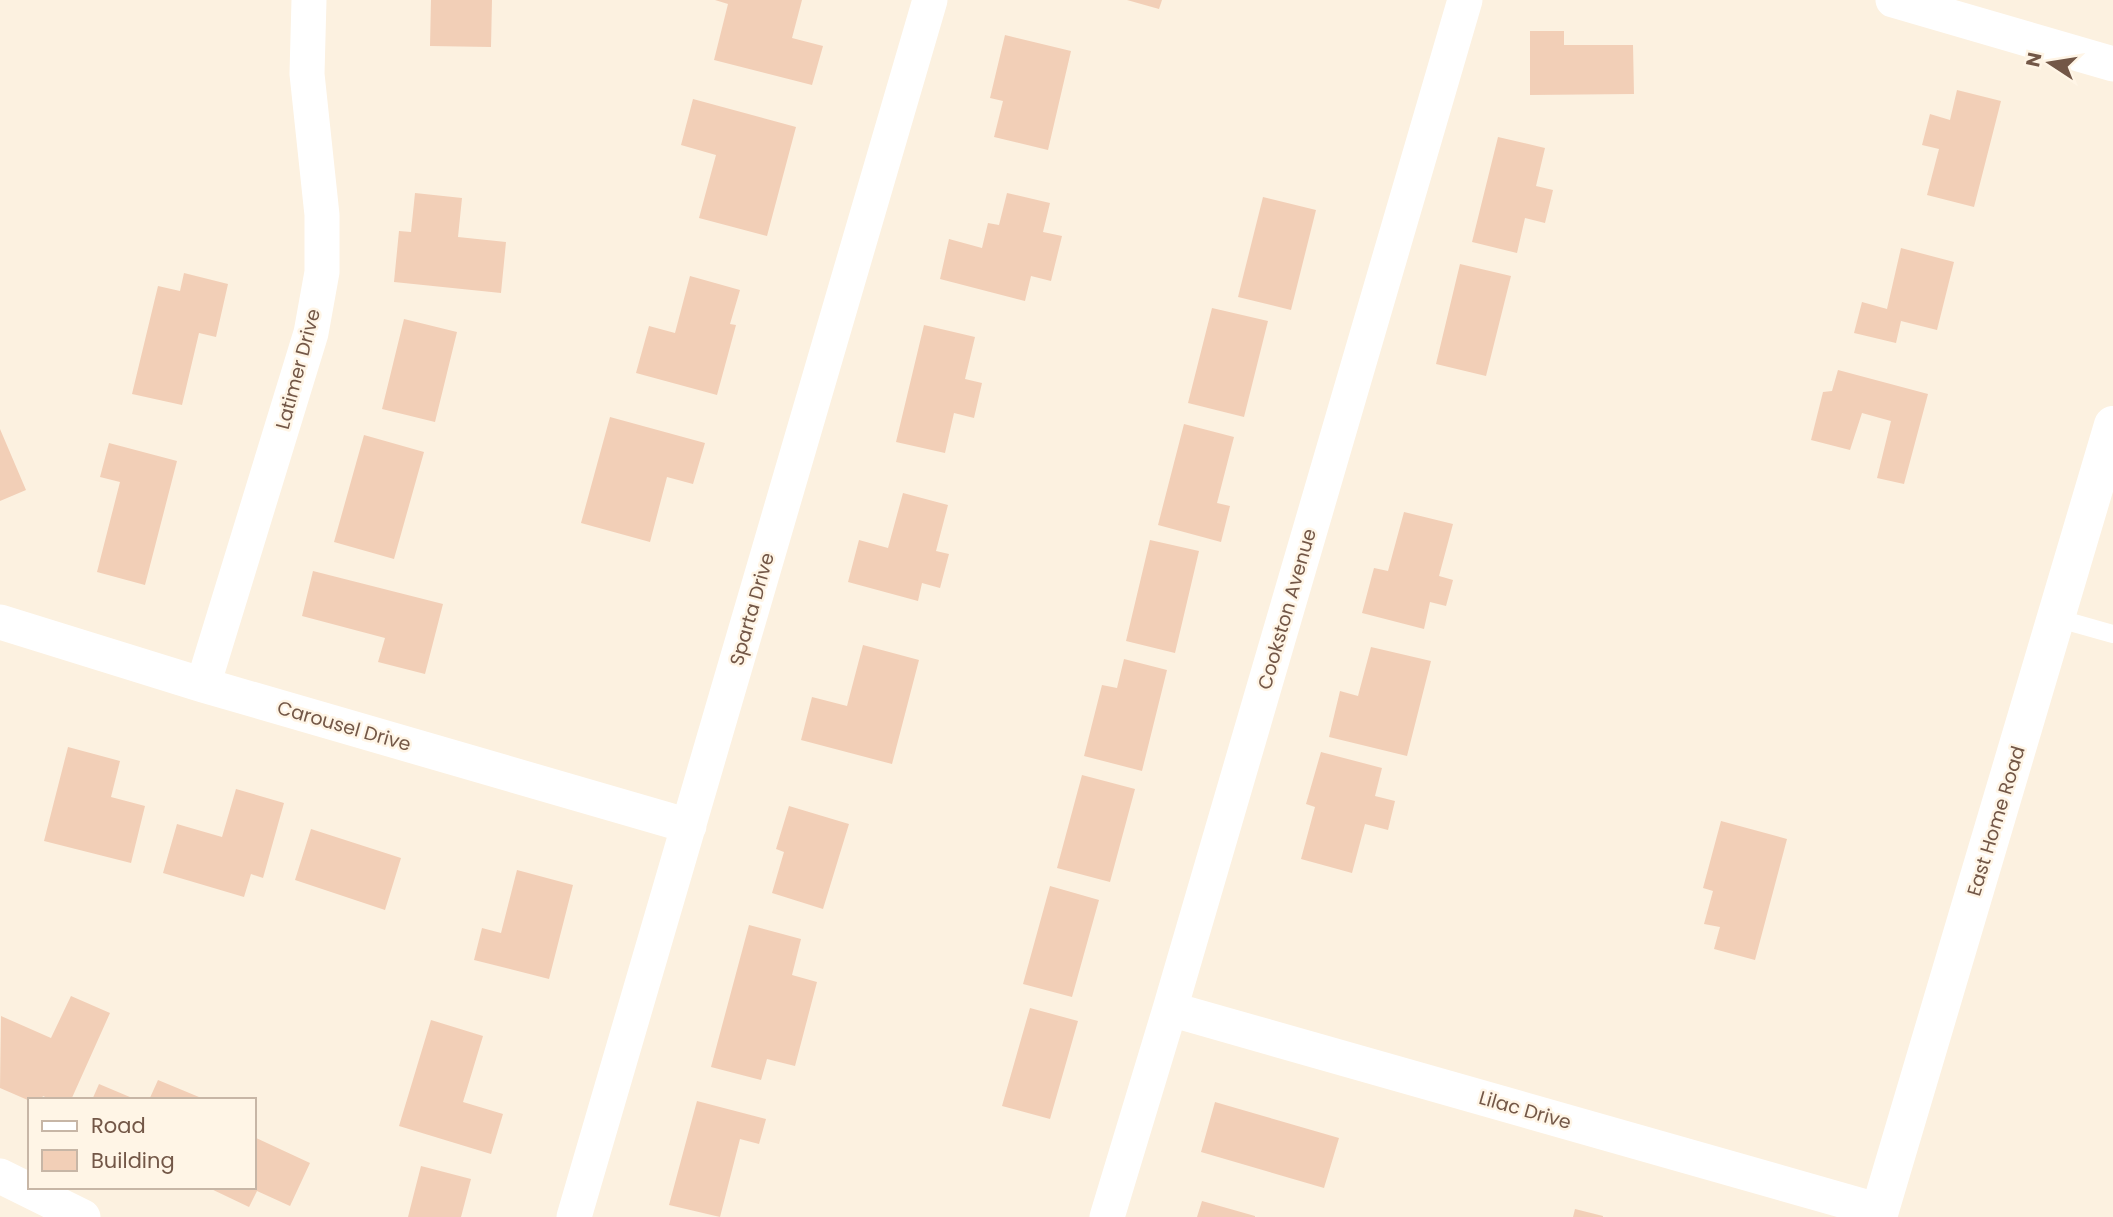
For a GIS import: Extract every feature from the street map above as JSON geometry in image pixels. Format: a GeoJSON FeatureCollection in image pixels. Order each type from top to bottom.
{"type":"FeatureCollection","features":[{"type":"Feature","properties":{"kind":"street","name":"Latimer Drive"},"geometry":{"type":"LineString","coordinates":[[203,685],[312,333],[322,272],[322,215],[307,74],[309,0]]}},
{"type":"Feature","properties":{"kind":"street","name":"Sparta Drive"},"geometry":{"type":"LineString","coordinates":[[574,1217],[930,0]]}},
{"type":"Feature","properties":{"kind":"street","name":"Cookston Avenue"},"geometry":{"type":"LineString","coordinates":[[1107,1217],[1465,0]]}},
{"type":"Feature","properties":{"kind":"street"},"geometry":{"type":"LineString","coordinates":[[1894,0],[2113,64]]}},
{"type":"Feature","properties":{"kind":"street","name":"East Home Road"},"geometry":{"type":"LineString","coordinates":[[1879,1214],[2113,425]]}},
{"type":"Feature","properties":{"kind":"street","name":"Carousel Drive"},"geometry":{"type":"LineString","coordinates":[[0,622],[203,685],[689,826]]}},
{"type":"Feature","properties":{"kind":"street","name":"Lilac Drive"},"geometry":{"type":"LineString","coordinates":[[1170,1009],[1879,1214]]}},
{"type":"Feature","properties":{"kind":"street"},"geometry":{"type":"LineString","coordinates":[[0,1176],[83,1217]]}},
{"type":"Feature","properties":{"kind":"lane"},"geometry":{"type":"LineString","coordinates":[[2056,618],[2113,634]]}},
{"type":"Feature","properties":{"kind":"building"},"geometry":{"type":"Polygon","coordinates":[[[431,0],[492,0],[491,47],[430,46],[431,0]]]}},
{"type":"Feature","properties":{"kind":"building"},"geometry":{"type":"Polygon","coordinates":[[[715,0],[802,0],[792,38],[823,46],[812,85],[714,60],[728,4],[715,0]]]}},
{"type":"Feature","properties":{"kind":"building"},"geometry":{"type":"Polygon","coordinates":[[[1127,0],[1162,0],[1159,9],[1127,0]]]}},
{"type":"Feature","properties":{"kind":"building"},"geometry":{"type":"Polygon","coordinates":[[[1530,31],[1564,31],[1564,45],[1633,45],[1634,94],[1530,95],[1530,31]]]}},
{"type":"Feature","properties":{"kind":"building"},"geometry":{"type":"Polygon","coordinates":[[[1005,35],[1071,51],[1048,150],[994,137],[1003,101],[990,98],[1005,35]]]}},
{"type":"Feature","properties":{"kind":"building"},"geometry":{"type":"Polygon","coordinates":[[[1957,90],[2001,101],[1974,207],[1927,195],[1939,149],[1922,145],[1930,114],[1950,120],[1957,90]]]}},
{"type":"Feature","properties":{"kind":"building"},"geometry":{"type":"Polygon","coordinates":[[[693,99],[796,127],[767,236],[699,218],[716,155],[681,145],[693,99]]]}},
{"type":"Feature","properties":{"kind":"building"},"geometry":{"type":"Polygon","coordinates":[[[1498,137],[1545,148],[1536,186],[1553,190],[1545,223],[1525,218],[1517,253],[1472,242],[1498,137]]]}},
{"type":"Feature","properties":{"kind":"building"},"geometry":{"type":"Polygon","coordinates":[[[415,193],[462,198],[458,237],[506,242],[501,293],[394,282],[399,231],[411,232],[415,193]]]}},
{"type":"Feature","properties":{"kind":"building"},"geometry":{"type":"Polygon","coordinates":[[[1007,193],[1050,203],[1043,232],[1062,236],[1051,281],[1031,276],[1025,301],[940,279],[949,239],[982,248],[988,223],[999,225],[1007,193]]]}},
{"type":"Feature","properties":{"kind":"building"},"geometry":{"type":"Polygon","coordinates":[[[1263,197],[1316,210],[1291,310],[1238,297],[1263,197]]]}},
{"type":"Feature","properties":{"kind":"building"},"geometry":{"type":"Polygon","coordinates":[[[1901,248],[1954,262],[1937,330],[1901,321],[1896,343],[1854,333],[1862,302],[1887,309],[1901,248]]]}},
{"type":"Feature","properties":{"kind":"building"},"geometry":{"type":"Polygon","coordinates":[[[1460,264],[1511,276],[1486,376],[1436,364],[1460,264]]]}},
{"type":"Feature","properties":{"kind":"building"},"geometry":{"type":"Polygon","coordinates":[[[184,273],[228,284],[216,337],[199,333],[182,405],[132,394],[158,286],[180,291],[184,273]]]}},
{"type":"Feature","properties":{"kind":"building"},"geometry":{"type":"Polygon","coordinates":[[[690,276],[740,290],[730,324],[736,325],[717,395],[636,373],[649,326],[675,333],[690,276]]]}},
{"type":"Feature","properties":{"kind":"building"},"geometry":{"type":"Polygon","coordinates":[[[1212,308],[1268,321],[1244,417],[1188,403],[1212,308]]]}},
{"type":"Feature","properties":{"kind":"building"},"geometry":{"type":"Polygon","coordinates":[[[404,319],[457,332],[435,422],[382,409],[404,319]]]}},
{"type":"Feature","properties":{"kind":"building"},"geometry":{"type":"Polygon","coordinates":[[[924,325],[975,337],[965,379],[982,383],[974,418],[954,413],[945,453],[896,442],[924,325]]]}},
{"type":"Feature","properties":{"kind":"building"},"geometry":{"type":"Polygon","coordinates":[[[1838,370],[1928,394],[1904,484],[1877,478],[1891,421],[1862,413],[1850,450],[1811,440],[1823,392],[1832,391],[1838,370]]]}},
{"type":"Feature","properties":{"kind":"building"},"geometry":{"type":"Polygon","coordinates":[[[610,417],[705,443],[693,484],[667,477],[650,542],[581,523],[610,417]]]}},
{"type":"Feature","properties":{"kind":"building"},"geometry":{"type":"Polygon","coordinates":[[[1184,424],[1234,437],[1217,503],[1230,506],[1221,542],[1158,525],[1184,424]]]}},
{"type":"Feature","properties":{"kind":"building"},"geometry":{"type":"Polygon","coordinates":[[[0,429],[26,490],[0,501],[0,429]]]}},
{"type":"Feature","properties":{"kind":"building"},"geometry":{"type":"Polygon","coordinates":[[[364,435],[424,452],[394,559],[334,542],[364,435]]]}},
{"type":"Feature","properties":{"kind":"building"},"geometry":{"type":"Polygon","coordinates":[[[109,443],[177,461],[145,585],[97,572],[120,482],[100,477],[109,443]]]}},
{"type":"Feature","properties":{"kind":"building"},"geometry":{"type":"Polygon","coordinates":[[[903,493],[948,505],[936,551],[949,554],[940,588],[922,583],[918,601],[848,582],[859,540],[888,548],[903,493]]]}},
{"type":"Feature","properties":{"kind":"building"},"geometry":{"type":"Polygon","coordinates":[[[1404,512],[1453,524],[1439,576],[1453,580],[1446,606],[1430,602],[1424,629],[1362,613],[1374,568],[1388,571],[1404,512]]]}},
{"type":"Feature","properties":{"kind":"building"},"geometry":{"type":"Polygon","coordinates":[[[1150,540],[1199,551],[1175,653],[1126,641],[1150,540]]]}},
{"type":"Feature","properties":{"kind":"building"},"geometry":{"type":"Polygon","coordinates":[[[313,571],[443,604],[425,674],[378,662],[385,638],[302,616],[313,571]]]}},
{"type":"Feature","properties":{"kind":"building"},"geometry":{"type":"Polygon","coordinates":[[[863,645],[919,660],[892,764],[801,740],[812,697],[847,706],[863,645]]]}},
{"type":"Feature","properties":{"kind":"building"},"geometry":{"type":"Polygon","coordinates":[[[1371,647],[1431,661],[1407,756],[1329,737],[1340,691],[1358,696],[1371,647]]]}},
{"type":"Feature","properties":{"kind":"building"},"geometry":{"type":"Polygon","coordinates":[[[1124,659],[1167,670],[1142,771],[1084,756],[1102,685],[1117,688],[1124,659]]]}},
{"type":"Feature","properties":{"kind":"building"},"geometry":{"type":"Polygon","coordinates":[[[68,747],[120,761],[111,797],[145,806],[131,863],[44,841],[68,747]]]}},
{"type":"Feature","properties":{"kind":"building"},"geometry":{"type":"Polygon","coordinates":[[[1321,752],[1382,768],[1375,796],[1395,801],[1388,830],[1365,824],[1352,873],[1301,859],[1315,807],[1306,804],[1321,752]]]}},
{"type":"Feature","properties":{"kind":"building"},"geometry":{"type":"Polygon","coordinates":[[[1082,775],[1135,789],[1110,882],[1057,868],[1082,775]]]}},
{"type":"Feature","properties":{"kind":"building"},"geometry":{"type":"Polygon","coordinates":[[[236,789],[284,803],[263,878],[251,874],[244,897],[163,873],[177,824],[222,837],[236,789]]]}},
{"type":"Feature","properties":{"kind":"building"},"geometry":{"type":"Polygon","coordinates":[[[789,806],[849,824],[823,909],[772,893],[784,852],[776,849],[789,806]]]}},
{"type":"Feature","properties":{"kind":"building"},"geometry":{"type":"Polygon","coordinates":[[[1721,821],[1787,839],[1755,960],[1714,949],[1720,927],[1704,924],[1713,891],[1703,888],[1721,821]]]}},
{"type":"Feature","properties":{"kind":"building"},"geometry":{"type":"Polygon","coordinates":[[[311,829],[401,858],[385,910],[295,880],[311,829]]]}},
{"type":"Feature","properties":{"kind":"building"},"geometry":{"type":"Polygon","coordinates":[[[517,870],[573,885],[549,979],[474,960],[482,928],[501,933],[517,870]]]}},
{"type":"Feature","properties":{"kind":"building"},"geometry":{"type":"Polygon","coordinates":[[[1050,886],[1099,900],[1072,997],[1023,984],[1050,886]]]}},
{"type":"Feature","properties":{"kind":"building"},"geometry":{"type":"Polygon","coordinates":[[[749,925],[801,939],[792,975],[817,982],[795,1066],[767,1059],[761,1080],[711,1067],[749,925]]]}},
{"type":"Feature","properties":{"kind":"building"},"geometry":{"type":"Polygon","coordinates":[[[71,996],[110,1013],[72,1098],[43,1096],[28,1100],[0,1088],[1,1016],[51,1038],[71,996]]]}},
{"type":"Feature","properties":{"kind":"building"},"geometry":{"type":"Polygon","coordinates":[[[1030,1008],[1078,1021],[1050,1119],[1002,1106],[1030,1008]]]}},
{"type":"Feature","properties":{"kind":"building"},"geometry":{"type":"Polygon","coordinates":[[[431,1020],[483,1036],[463,1102],[503,1114],[491,1154],[399,1126],[431,1020]]]}},
{"type":"Feature","properties":{"kind":"building"},"geometry":{"type":"Polygon","coordinates":[[[158,1080],[199,1097],[199,1098],[150,1098],[158,1080]]]}},
{"type":"Feature","properties":{"kind":"building"},"geometry":{"type":"Polygon","coordinates":[[[99,1084],[132,1098],[93,1098],[99,1084]]]}},
{"type":"Feature","properties":{"kind":"building"},"geometry":{"type":"Polygon","coordinates":[[[697,1101],[766,1119],[759,1144],[740,1139],[720,1217],[669,1205],[697,1101]]]}},
{"type":"Feature","properties":{"kind":"building"},"geometry":{"type":"Polygon","coordinates":[[[1215,1102],[1339,1138],[1324,1188],[1201,1152],[1215,1102]]]}},
{"type":"Feature","properties":{"kind":"building"},"geometry":{"type":"Polygon","coordinates":[[[256,1138],[310,1163],[290,1206],[257,1191],[249,1207],[211,1189],[256,1189],[256,1138]]]}},
{"type":"Feature","properties":{"kind":"building"},"geometry":{"type":"Polygon","coordinates":[[[421,1166],[471,1179],[461,1217],[408,1217],[421,1166]]]}},
{"type":"Feature","properties":{"kind":"building"},"geometry":{"type":"Polygon","coordinates":[[[1202,1201],[1255,1216],[1255,1217],[1197,1217],[1202,1201]]]}},
{"type":"Feature","properties":{"kind":"building"},"geometry":{"type":"Polygon","coordinates":[[[1575,1209],[1603,1216],[1603,1217],[1573,1217],[1575,1209]]]}}]}
